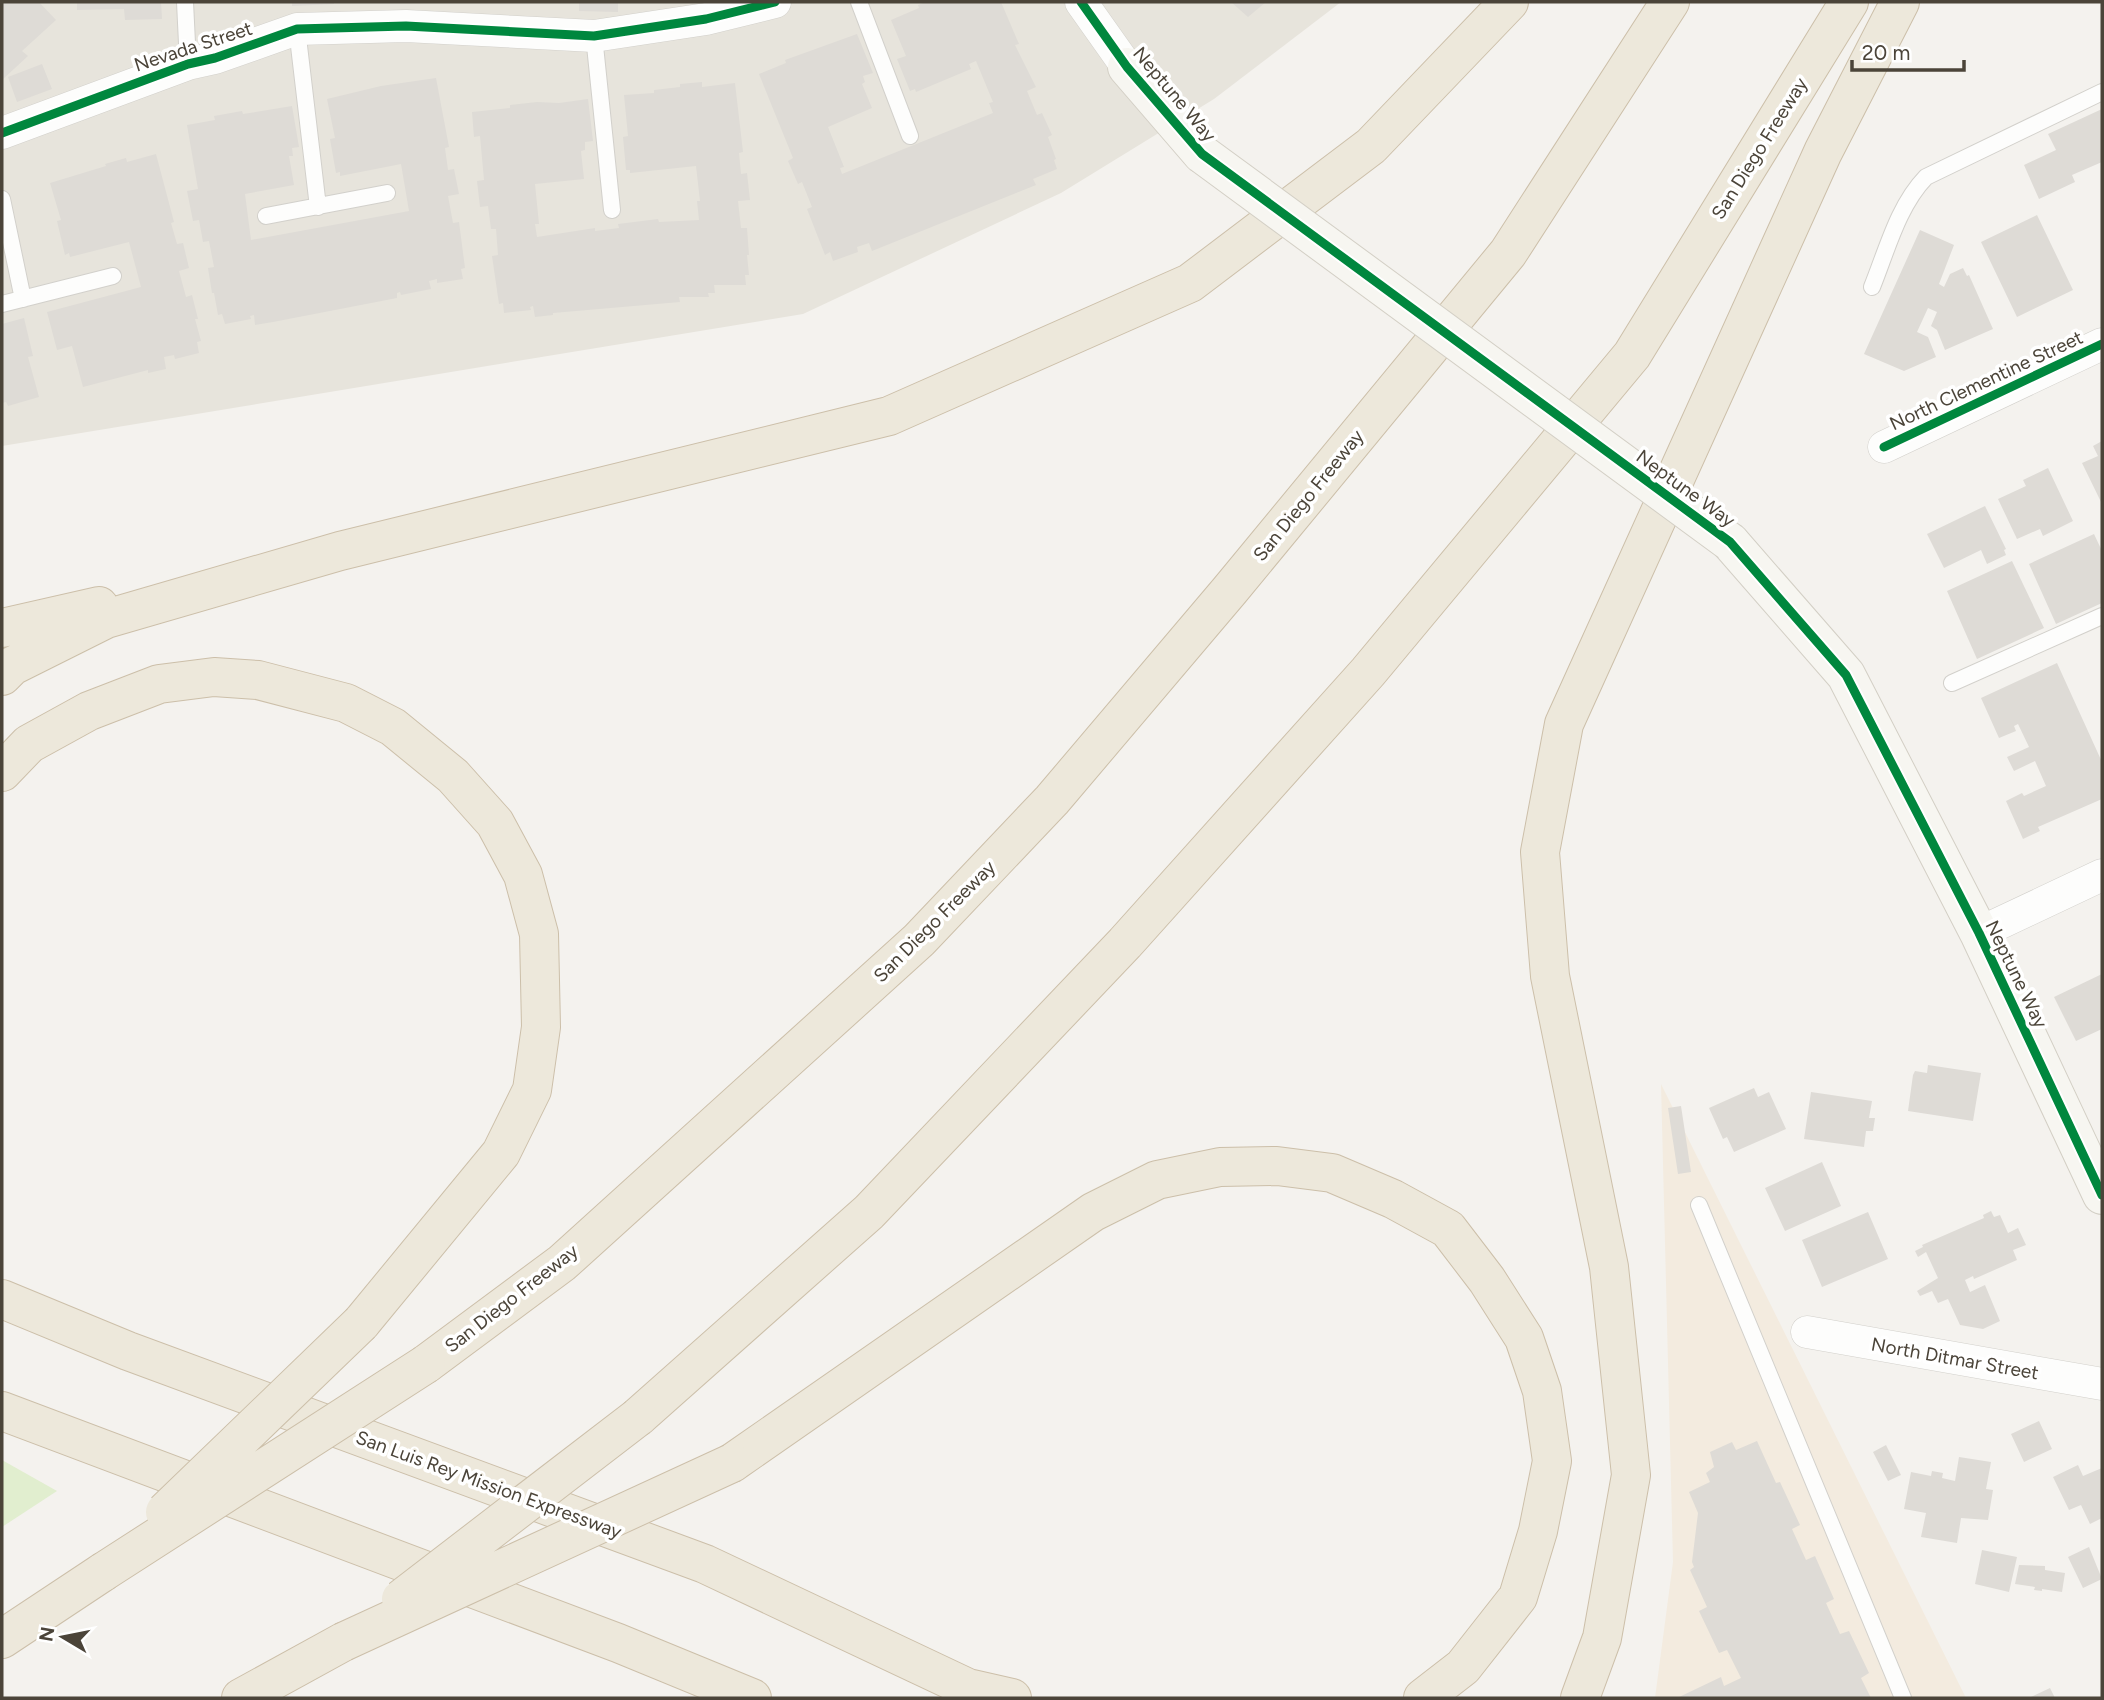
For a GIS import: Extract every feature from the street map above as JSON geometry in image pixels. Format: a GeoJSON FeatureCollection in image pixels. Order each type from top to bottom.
{"type":"FeatureCollection","features":[{"type":"Feature","properties":{"kind":"highway"},"geometry":{"type":"LineString","coordinates":[[2,628],[340,551],[889,416],[1190,283],[1371,146],[1509,2]]}},
{"type":"Feature","properties":{"kind":"highway","name":"San Diego Freeway"},"geometry":{"type":"LineString","coordinates":[[2,1639],[426,1364],[562,1263],[919,940],[1052,800],[1230,590],[1508,253],[1670,2]]}},
{"type":"Feature","properties":{"kind":"highway","name":"San Diego Freeway"},"geometry":{"type":"LineString","coordinates":[[241,1698],[343,1642],[638,1417],[869,1212],[1125,943],[1368,672],[1632,355],[1849,2]]}},
{"type":"Feature","properties":{"kind":"highway"},"geometry":{"type":"LineString","coordinates":[[1580,1698],[1602,1638],[1631,1475],[1609,1266],[1550,976],[1539,852],[1564,724],[1823,152],[1900,2]]}},
{"type":"Feature","properties":{"kind":"highway"},"geometry":{"type":"LineString","coordinates":[[2,676],[12,666],[106,619],[340,551]]}},
{"type":"Feature","properties":{"kind":"highway"},"geometry":{"type":"LineString","coordinates":[[2,772],[29,744],[89,711],[159,684],[214,677],[258,680],[346,703],[393,727],[453,776],[495,823],[523,875],[539,934],[541,1027],[532,1090],[501,1153],[360,1323],[103,1572]]}},
{"type":"Feature","properties":{"kind":"highway"},"geometry":{"type":"LineString","coordinates":[[343,1642],[732,1464],[1093,1212],[1157,1180],[1220,1167],[1277,1166],[1332,1173],[1393,1199],[1448,1229],[1488,1280],[1524,1338],[1542,1391],[1552,1461],[1538,1531],[1518,1597],[1463,1667],[1423,1698]]}},
{"type":"Feature","properties":{"kind":"highway","name":"San Luis Rey Mission Expressway"},"geometry":{"type":"LineString","coordinates":[[2,1299],[128,1351],[705,1563],[968,1688],[1012,1698]]}},
{"type":"Feature","properties":{"kind":"highway"},"geometry":{"type":"LineString","coordinates":[[2,1411],[618,1643],[752,1698]]}},
{"type":"Feature","properties":{"kind":"street","name":"Nevada Street"},"geometry":{"type":"LineString","coordinates":[[2,133],[188,64],[215,58],[297,29],[406,26],[594,36],[706,19],[770,2]]}},
{"type":"Feature","properties":{"kind":"street","name":"Neptune Way"},"geometry":{"type":"LineString","coordinates":[[1080,2],[1128,67],[1202,154],[1730,542],[1846,675],[2087,1147],[2102,1195]]}},
{"type":"Feature","properties":{"kind":"street","name":"North Clementine Street"},"geometry":{"type":"LineString","coordinates":[[1884,447],[2102,344]]}},
{"type":"Feature","properties":{"kind":"street"},"geometry":{"type":"LineString","coordinates":[[1979,933],[2102,875]]}},
{"type":"Feature","properties":{"kind":"street","name":"North Ditmar Street"},"geometry":{"type":"LineString","coordinates":[[1807,1332],[2102,1384]]}},
{"type":"Feature","properties":{"kind":"lane"},"geometry":{"type":"LineString","coordinates":[[185,2],[188,64]]}},
{"type":"Feature","properties":{"kind":"lane"},"geometry":{"type":"LineString","coordinates":[[859,2],[910,136]]}},
{"type":"Feature","properties":{"kind":"lane"},"geometry":{"type":"LineString","coordinates":[[297,29],[318,207]]}},
{"type":"Feature","properties":{"kind":"lane"},"geometry":{"type":"LineString","coordinates":[[594,36],[612,210]]}},
{"type":"Feature","properties":{"kind":"lane"},"geometry":{"type":"LineString","coordinates":[[1872,287],[1900,215],[1914,188],[1926,177],[2102,92]]}},
{"type":"Feature","properties":{"kind":"lane"},"geometry":{"type":"LineString","coordinates":[[265,216],[387,193]]}},
{"type":"Feature","properties":{"kind":"lane"},"geometry":{"type":"LineString","coordinates":[[2,199],[23,299]]}},
{"type":"Feature","properties":{"kind":"lane"},"geometry":{"type":"LineString","coordinates":[[2,304],[113,276]]}},
{"type":"Feature","properties":{"kind":"lane"},"geometry":{"type":"LineString","coordinates":[[1952,683],[2102,616]]}},
{"type":"Feature","properties":{"kind":"lane"},"geometry":{"type":"LineString","coordinates":[[1699,1205],[1903,1698]]}},
{"type":"Feature","properties":{"kind":"shaded area"},"geometry":{"type":"Polygon","coordinates":[[[2,2],[1341,2],[1214,99],[1061,193],[803,314],[2,446],[2,2]]]}},
{"type":"Feature","properties":{"kind":"shaded area"},"geometry":{"type":"Polygon","coordinates":[[[1661,1084],[1966,1698],[1655,1698],[1673,1562],[1661,1084]]]}},
{"type":"Feature","properties":{"kind":"green space"},"geometry":{"type":"Polygon","coordinates":[[[2,1460],[57,1491],[2,1527],[2,1460]]]}},
{"type":"Feature","properties":{"kind":"building"},"geometry":{"type":"Polygon","coordinates":[[[2,2],[39,2],[56,20],[22,51],[28,56],[2,80],[2,2]]]}},
{"type":"Feature","properties":{"kind":"building"},"geometry":{"type":"Polygon","coordinates":[[[77,2],[161,2],[162,19],[125,20],[124,9],[77,10],[77,2]]]}},
{"type":"Feature","properties":{"kind":"building"},"geometry":{"type":"Polygon","coordinates":[[[292,2],[334,2],[334,4],[292,6],[292,2]]]}},
{"type":"Feature","properties":{"kind":"building"},"geometry":{"type":"Polygon","coordinates":[[[579,2],[618,2],[618,12],[579,11],[579,2]]]}},
{"type":"Feature","properties":{"kind":"building"},"geometry":{"type":"Polygon","coordinates":[[[925,2],[1001,2],[1019,44],[1015,45],[1036,87],[1027,91],[1037,115],[1042,113],[1052,135],[1048,137],[1057,169],[1033,179],[1036,185],[872,251],[869,243],[857,247],[858,252],[833,261],[830,252],[825,255],[807,209],[812,207],[802,182],[798,184],[788,161],[793,158],[759,74],[786,63],[785,60],[857,34],[873,73],[863,76],[865,82],[862,84],[872,108],[828,127],[844,167],[840,168],[842,174],[993,113],[989,103],[993,102],[976,61],[969,64],[971,69],[916,92],[915,89],[910,91],[897,59],[906,56],[891,20],[919,8],[918,5],[925,2]]]}},
{"type":"Feature","properties":{"kind":"building"},"geometry":{"type":"Polygon","coordinates":[[[1231,2],[1266,2],[1248,17],[1231,2]]]}},
{"type":"Feature","properties":{"kind":"building"},"geometry":{"type":"Polygon","coordinates":[[[42,64],[52,89],[17,102],[8,77],[42,64]]]}},
{"type":"Feature","properties":{"kind":"building"},"geometry":{"type":"Polygon","coordinates":[[[436,78],[449,147],[445,148],[448,170],[454,169],[459,194],[448,196],[453,223],[459,222],[465,268],[461,269],[463,279],[437,283],[437,279],[429,281],[431,289],[401,295],[400,292],[397,293],[397,298],[273,322],[255,325],[254,315],[250,316],[251,319],[225,324],[222,314],[218,315],[212,293],[208,268],[214,267],[209,241],[203,242],[199,220],[193,221],[187,191],[198,189],[187,125],[215,120],[214,116],[292,106],[299,147],[292,148],[293,156],[289,156],[294,185],[245,194],[251,240],[409,211],[401,164],[340,176],[340,172],[336,173],[330,139],[335,138],[327,99],[381,86],[436,78]]]}},
{"type":"Feature","properties":{"kind":"building"},"geometry":{"type":"Polygon","coordinates":[[[702,82],[702,87],[735,83],[743,152],[739,153],[741,174],[747,173],[750,200],[738,201],[741,228],[747,228],[749,275],[745,275],[746,285],[714,285],[715,293],[708,293],[709,297],[679,297],[680,302],[553,313],[535,317],[533,306],[530,307],[531,310],[504,313],[503,303],[499,304],[492,256],[498,255],[496,229],[491,229],[488,206],[480,207],[477,181],[484,180],[480,136],[474,137],[472,112],[510,108],[510,105],[588,99],[593,141],[585,142],[585,150],[581,151],[584,179],[535,184],[539,224],[535,224],[537,237],[595,228],[595,231],[619,228],[618,224],[658,219],[659,222],[699,220],[696,166],[630,173],[630,170],[626,170],[623,137],[628,136],[624,95],[654,93],[654,90],[680,87],[680,84],[702,82]]]}},
{"type":"Feature","properties":{"kind":"building"},"geometry":{"type":"Polygon","coordinates":[[[2102,109],[2102,162],[2072,175],[2075,182],[2039,199],[2024,165],[2056,150],[2048,134],[2102,109]]]}},
{"type":"Feature","properties":{"kind":"building"},"geometry":{"type":"Polygon","coordinates":[[[156,154],[177,244],[183,243],[189,268],[179,271],[186,297],[192,295],[198,319],[195,319],[201,341],[197,342],[199,353],[175,359],[174,355],[164,357],[166,369],[148,373],[148,370],[83,387],[72,346],[57,350],[47,312],[141,287],[129,242],[70,257],[69,253],[65,255],[57,221],[61,220],[50,183],[126,158],[127,162],[156,154]]]}},
{"type":"Feature","properties":{"kind":"building"},"geometry":{"type":"Polygon","coordinates":[[[2037,215],[2073,290],[2017,317],[1981,242],[2037,215]]]}},
{"type":"Feature","properties":{"kind":"building"},"geometry":{"type":"Polygon","coordinates":[[[1920,230],[1954,245],[1939,284],[1944,287],[1950,274],[1963,268],[1967,276],[1969,275],[1993,329],[1945,350],[1937,330],[1931,326],[1937,312],[1928,308],[1917,332],[1928,337],[1936,357],[1904,371],[1864,354],[1920,230]]]}},
{"type":"Feature","properties":{"kind":"building"},"geometry":{"type":"Polygon","coordinates":[[[24,318],[33,356],[28,357],[39,397],[8,406],[6,402],[2,403],[2,324],[24,318]]]}},
{"type":"Feature","properties":{"kind":"building"},"geometry":{"type":"Polygon","coordinates":[[[2102,441],[2102,504],[2082,463],[2098,456],[2093,446],[2102,441]]]}},
{"type":"Feature","properties":{"kind":"building"},"geometry":{"type":"Polygon","coordinates":[[[2048,468],[2073,521],[2043,536],[2040,529],[2017,539],[1998,499],[2026,486],[2023,480],[2048,468]]]}},
{"type":"Feature","properties":{"kind":"building"},"geometry":{"type":"Polygon","coordinates":[[[1985,506],[2006,549],[2006,555],[1987,564],[1981,550],[1944,568],[1927,534],[1985,506]]]}},
{"type":"Feature","properties":{"kind":"building"},"geometry":{"type":"Polygon","coordinates":[[[2094,534],[2102,551],[2102,603],[2056,624],[2029,564],[2094,534]]]}},
{"type":"Feature","properties":{"kind":"building"},"geometry":{"type":"Polygon","coordinates":[[[2012,561],[2044,628],[1977,659],[1947,591],[2012,561]]]}},
{"type":"Feature","properties":{"kind":"building"},"geometry":{"type":"Polygon","coordinates":[[[2057,663],[2102,762],[2102,799],[2038,827],[2040,831],[2023,839],[2006,801],[2046,786],[2035,761],[2014,771],[2007,757],[2029,747],[2018,724],[2014,726],[2016,731],[1999,738],[1981,698],[2057,663]]]}},
{"type":"Feature","properties":{"kind":"building"},"geometry":{"type":"Polygon","coordinates":[[[2102,974],[2102,1029],[2076,1041],[2054,997],[2102,974]]]}},
{"type":"Feature","properties":{"kind":"building"},"geometry":{"type":"Polygon","coordinates":[[[1928,1065],[1981,1073],[1973,1121],[1908,1111],[1913,1075],[1915,1071],[1927,1073],[1928,1065]]]}},
{"type":"Feature","properties":{"kind":"building"},"geometry":{"type":"Polygon","coordinates":[[[1754,1088],[1758,1097],[1769,1092],[1786,1129],[1734,1152],[1727,1137],[1723,1139],[1709,1108],[1754,1088]]]}},
{"type":"Feature","properties":{"kind":"building"},"geometry":{"type":"Polygon","coordinates":[[[1811,1092],[1872,1101],[1869,1118],[1875,1118],[1873,1131],[1866,1131],[1864,1147],[1804,1139],[1811,1092]]]}},
{"type":"Feature","properties":{"kind":"building"},"geometry":{"type":"Polygon","coordinates":[[[1681,1106],[1691,1172],[1678,1174],[1668,1108],[1681,1106]]]}},
{"type":"Feature","properties":{"kind":"building"},"geometry":{"type":"Polygon","coordinates":[[[1822,1162],[1841,1206],[1785,1231],[1765,1188],[1822,1162]]]}},
{"type":"Feature","properties":{"kind":"building"},"geometry":{"type":"Polygon","coordinates":[[[1991,1211],[1994,1217],[2000,1215],[2008,1233],[2018,1228],[2026,1245],[2013,1250],[2017,1260],[1974,1279],[1973,1276],[1965,1280],[1970,1292],[1985,1285],[2000,1321],[1983,1329],[1960,1325],[1948,1299],[1938,1303],[1932,1291],[1920,1296],[1917,1291],[1938,1278],[1926,1252],[1918,1257],[1915,1251],[1923,1247],[1922,1245],[1984,1218],[1983,1215],[1991,1211]]]}},
{"type":"Feature","properties":{"kind":"building"},"geometry":{"type":"Polygon","coordinates":[[[1868,1212],[1888,1259],[1822,1287],[1802,1240],[1868,1212]]]}},
{"type":"Feature","properties":{"kind":"building"},"geometry":{"type":"Polygon","coordinates":[[[2039,1421],[2052,1449],[2024,1462],[2011,1434],[2039,1421]]]}},
{"type":"Feature","properties":{"kind":"building"},"geometry":{"type":"Polygon","coordinates":[[[1757,1441],[1776,1483],[1780,1482],[1800,1525],[1792,1529],[1806,1560],[1815,1556],[1834,1599],[1826,1603],[1840,1634],[1849,1631],[1869,1673],[1861,1678],[1871,1698],[1677,1698],[1721,1677],[1724,1686],[1741,1678],[1727,1650],[1719,1653],[1699,1611],[1707,1607],[1690,1570],[1694,1567],[1692,1562],[1698,1513],[1689,1492],[1710,1482],[1706,1473],[1714,1467],[1710,1452],[1732,1442],[1736,1450],[1757,1441]]]}},
{"type":"Feature","properties":{"kind":"building"},"geometry":{"type":"Polygon","coordinates":[[[1886,1445],[1901,1475],[1888,1481],[1873,1452],[1886,1445]]]}},
{"type":"Feature","properties":{"kind":"building"},"geometry":{"type":"Polygon","coordinates":[[[1959,1457],[1991,1462],[1986,1489],[1993,1490],[1988,1520],[1961,1518],[1957,1543],[1921,1537],[1926,1513],[1904,1509],[1911,1472],[1931,1476],[1932,1471],[1943,1473],[1942,1478],[1955,1481],[1959,1457]]]}},
{"type":"Feature","properties":{"kind":"building"},"geometry":{"type":"Polygon","coordinates":[[[2078,1465],[2083,1476],[2102,1468],[2102,1518],[2090,1524],[2081,1505],[2069,1510],[2053,1477],[2078,1465]]]}},
{"type":"Feature","properties":{"kind":"building"},"geometry":{"type":"Polygon","coordinates":[[[2089,1547],[2102,1579],[2083,1588],[2068,1557],[2089,1547]]]}},
{"type":"Feature","properties":{"kind":"building"},"geometry":{"type":"Polygon","coordinates":[[[1982,1550],[2017,1557],[2009,1592],[1975,1584],[1982,1550]]]}},
{"type":"Feature","properties":{"kind":"building"},"geometry":{"type":"Polygon","coordinates":[[[2019,1565],[2045,1566],[2045,1570],[2065,1573],[2062,1592],[2034,1590],[2035,1587],[2015,1584],[2019,1565]]]}},
{"type":"Feature","properties":{"kind":"building"},"geometry":{"type":"Polygon","coordinates":[[[2050,1688],[2055,1698],[2029,1698],[2050,1688]]]}},
{"type":"Feature","properties":{"kind":"cycle path"},"geometry":{"type":"LineString","coordinates":[[2,133],[188,64],[215,58],[297,29],[406,26],[594,36],[706,19],[775,2]]}},
{"type":"Feature","properties":{"kind":"cycle path"},"geometry":{"type":"LineString","coordinates":[[1081,2],[1127,67],[1202,154],[1730,542],[1846,675],[1979,933],[2102,1195]]}},
{"type":"Feature","properties":{"kind":"cycle path"},"geometry":{"type":"LineString","coordinates":[[1884,447],[2102,344]]}}]}
